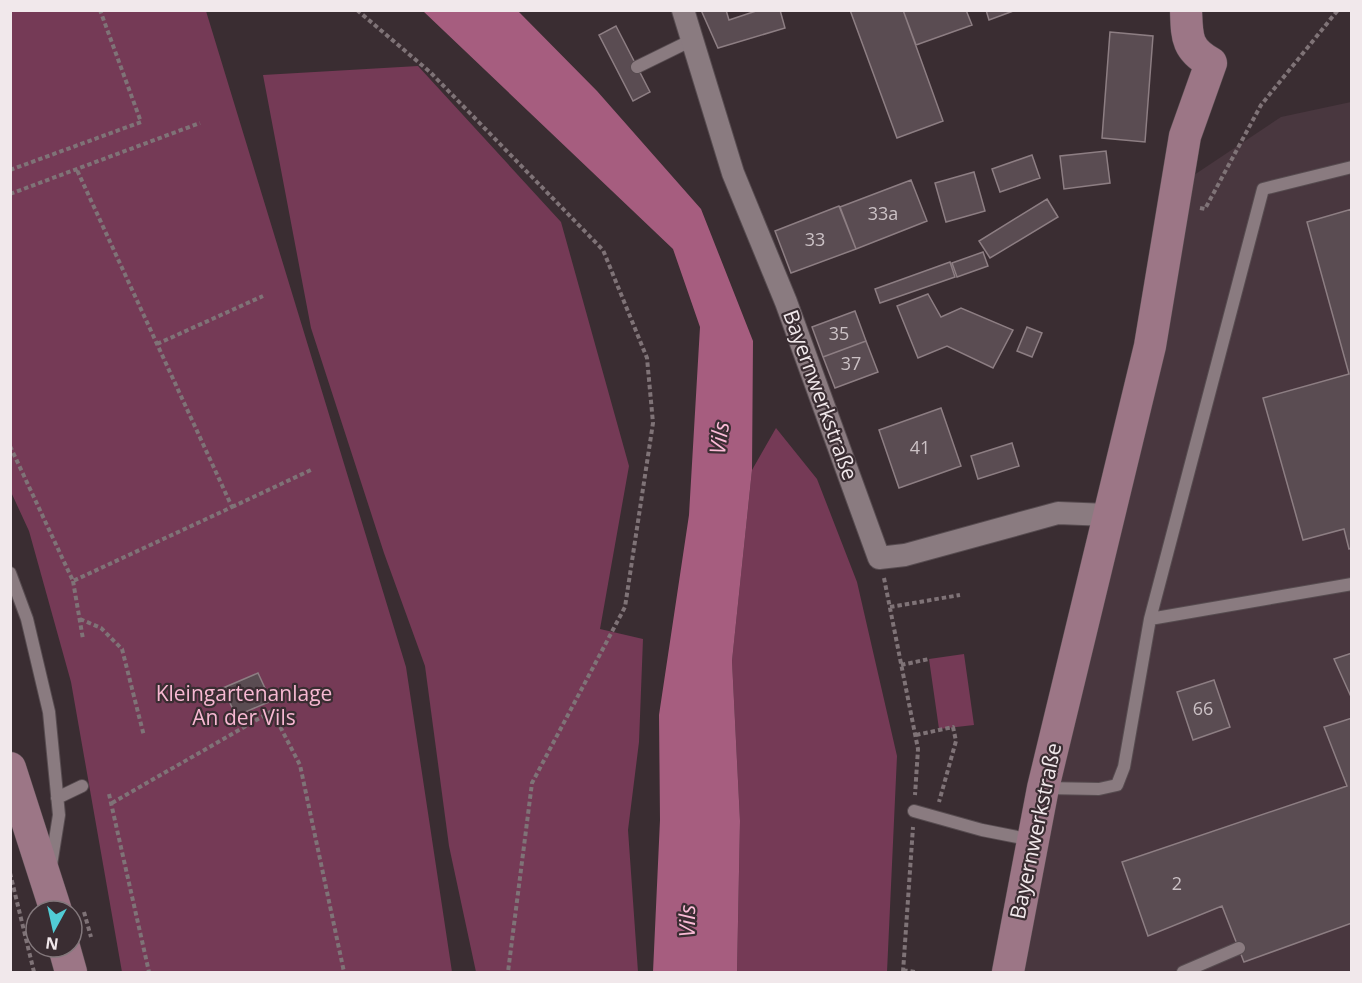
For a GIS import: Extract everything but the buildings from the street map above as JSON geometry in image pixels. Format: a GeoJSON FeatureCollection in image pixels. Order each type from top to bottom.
{"type":"FeatureCollection","features":[{"type":"Feature","properties":{"kind":"street","name":"Bayernwerkstraße"},"geometry":{"type":"LineString","coordinates":[[683,10],[733,173],[786,302],[879,558]]}},
{"type":"Feature","properties":{"kind":"street","name":"Bayernwerkstraße"},"geometry":{"type":"LineString","coordinates":[[1008,972],[1043,788],[1150,346],[1185,136],[1211,63],[1198,55],[1191,47],[1186,10]]}},
{"type":"Feature","properties":{"kind":"street"},"geometry":{"type":"LineString","coordinates":[[879,558],[905,555],[1058,513],[1108,515]]}},
{"type":"Feature","properties":{"kind":"street"},"geometry":{"type":"LineString","coordinates":[[10,768],[53,899]]}},
{"type":"Feature","properties":{"kind":"lane"},"geometry":{"type":"LineString","coordinates":[[637,67],[692,40]]}},
{"type":"Feature","properties":{"kind":"lane"},"geometry":{"type":"LineString","coordinates":[[1043,788],[1099,789],[1117,785],[1124,767],[1150,619],[1263,189],[1352,167]]}},
{"type":"Feature","properties":{"kind":"lane"},"geometry":{"type":"LineString","coordinates":[[10,573],[27,619],[49,712],[59,815],[48,881]]}},
{"type":"Feature","properties":{"kind":"lane"},"geometry":{"type":"LineString","coordinates":[[1150,619],[1352,584]]}},
{"type":"Feature","properties":{"kind":"lane"},"geometry":{"type":"LineString","coordinates":[[57,798],[82,786]]}},
{"type":"Feature","properties":{"kind":"lane"},"geometry":{"type":"LineString","coordinates":[[914,811],[1033,840]]}},
{"type":"Feature","properties":{"kind":"lane"},"geometry":{"type":"LineString","coordinates":[[1183,972],[1239,948]]}},
{"type":"Feature","properties":{"kind":"path"},"geometry":{"type":"LineString","coordinates":[[10,170],[141,122],[100,10]]}},
{"type":"Feature","properties":{"kind":"path"},"geometry":{"type":"LineString","coordinates":[[357,10],[430,72],[603,250],[647,358],[653,423],[625,607],[532,783],[508,972]]}},
{"type":"Feature","properties":{"kind":"path"},"geometry":{"type":"LineString","coordinates":[[1205,209],[1261,105],[1338,10]]}},
{"type":"Feature","properties":{"kind":"path"},"geometry":{"type":"LineString","coordinates":[[10,194],[200,123]]}},
{"type":"Feature","properties":{"kind":"path"},"geometry":{"type":"LineString","coordinates":[[77,170],[232,507]]}},
{"type":"Feature","properties":{"kind":"path"},"geometry":{"type":"LineString","coordinates":[[157,344],[263,296]]}},
{"type":"Feature","properties":{"kind":"path"},"geometry":{"type":"LineString","coordinates":[[10,446],[73,581],[83,639]]}},
{"type":"Feature","properties":{"kind":"path"},"geometry":{"type":"LineString","coordinates":[[73,581],[313,469]]}},
{"type":"Feature","properties":{"kind":"path"},"geometry":{"type":"LineString","coordinates":[[879,558],[918,749],[903,971],[915,972]]}},
{"type":"Feature","properties":{"kind":"path"},"geometry":{"type":"LineString","coordinates":[[890,607],[960,595]]}},
{"type":"Feature","properties":{"kind":"path"},"geometry":{"type":"LineString","coordinates":[[80,619],[101,628],[122,649],[144,736]]}},
{"type":"Feature","properties":{"kind":"path"},"geometry":{"type":"LineString","coordinates":[[902,665],[929,659]]}},
{"type":"Feature","properties":{"kind":"path"},"geometry":{"type":"LineString","coordinates":[[112,803],[272,711],[300,765],[344,972]]}},
{"type":"Feature","properties":{"kind":"path"},"geometry":{"type":"LineString","coordinates":[[915,736],[953,727],[956,741],[951,765],[934,817]]}},
{"type":"Feature","properties":{"kind":"path"},"geometry":{"type":"LineString","coordinates":[[109,794],[149,972]]}},
{"type":"Feature","properties":{"kind":"path"},"geometry":{"type":"LineString","coordinates":[[10,873],[34,972]]}},
{"type":"Feature","properties":{"kind":"shaded area"},"geometry":{"type":"Polygon","coordinates":[[[1351,102],[1351,972],[1022,972],[1179,185],[1281,117],[1351,102]]]}},
{"type":"Feature","properties":{"kind":"green space","name":"Kleingartenanlage An der Vils"},"geometry":{"type":"Polygon","coordinates":[[[11,11],[206,11],[406,667],[452,972],[122,972],[71,682],[29,531],[11,492],[11,11]]]}},
{"type":"Feature","properties":{"kind":"green space"},"geometry":{"type":"Polygon","coordinates":[[[418,66],[561,222],[629,466],[600,629],[643,639],[639,742],[628,830],[638,972],[476,972],[449,846],[425,666],[384,553],[311,328],[263,75],[418,66]]]}},
{"type":"Feature","properties":{"kind":"green space"},"geometry":{"type":"Polygon","coordinates":[[[776,428],[817,479],[857,582],[897,756],[887,972],[737,972],[740,821],[732,661],[752,470],[776,428]]]}},
{"type":"Feature","properties":{"kind":"green space"},"geometry":{"type":"Polygon","coordinates":[[[964,654],[974,725],[939,729],[929,659],[964,654]]]}},
{"type":"Feature","properties":{"kind":"water","name":"Vils"},"geometry":{"type":"Polygon","coordinates":[[[423,11],[518,11],[597,91],[701,209],[753,341],[752,470],[732,661],[740,821],[737,972],[653,972],[660,820],[659,715],[689,515],[700,327],[673,249],[423,11]]]}}]}
